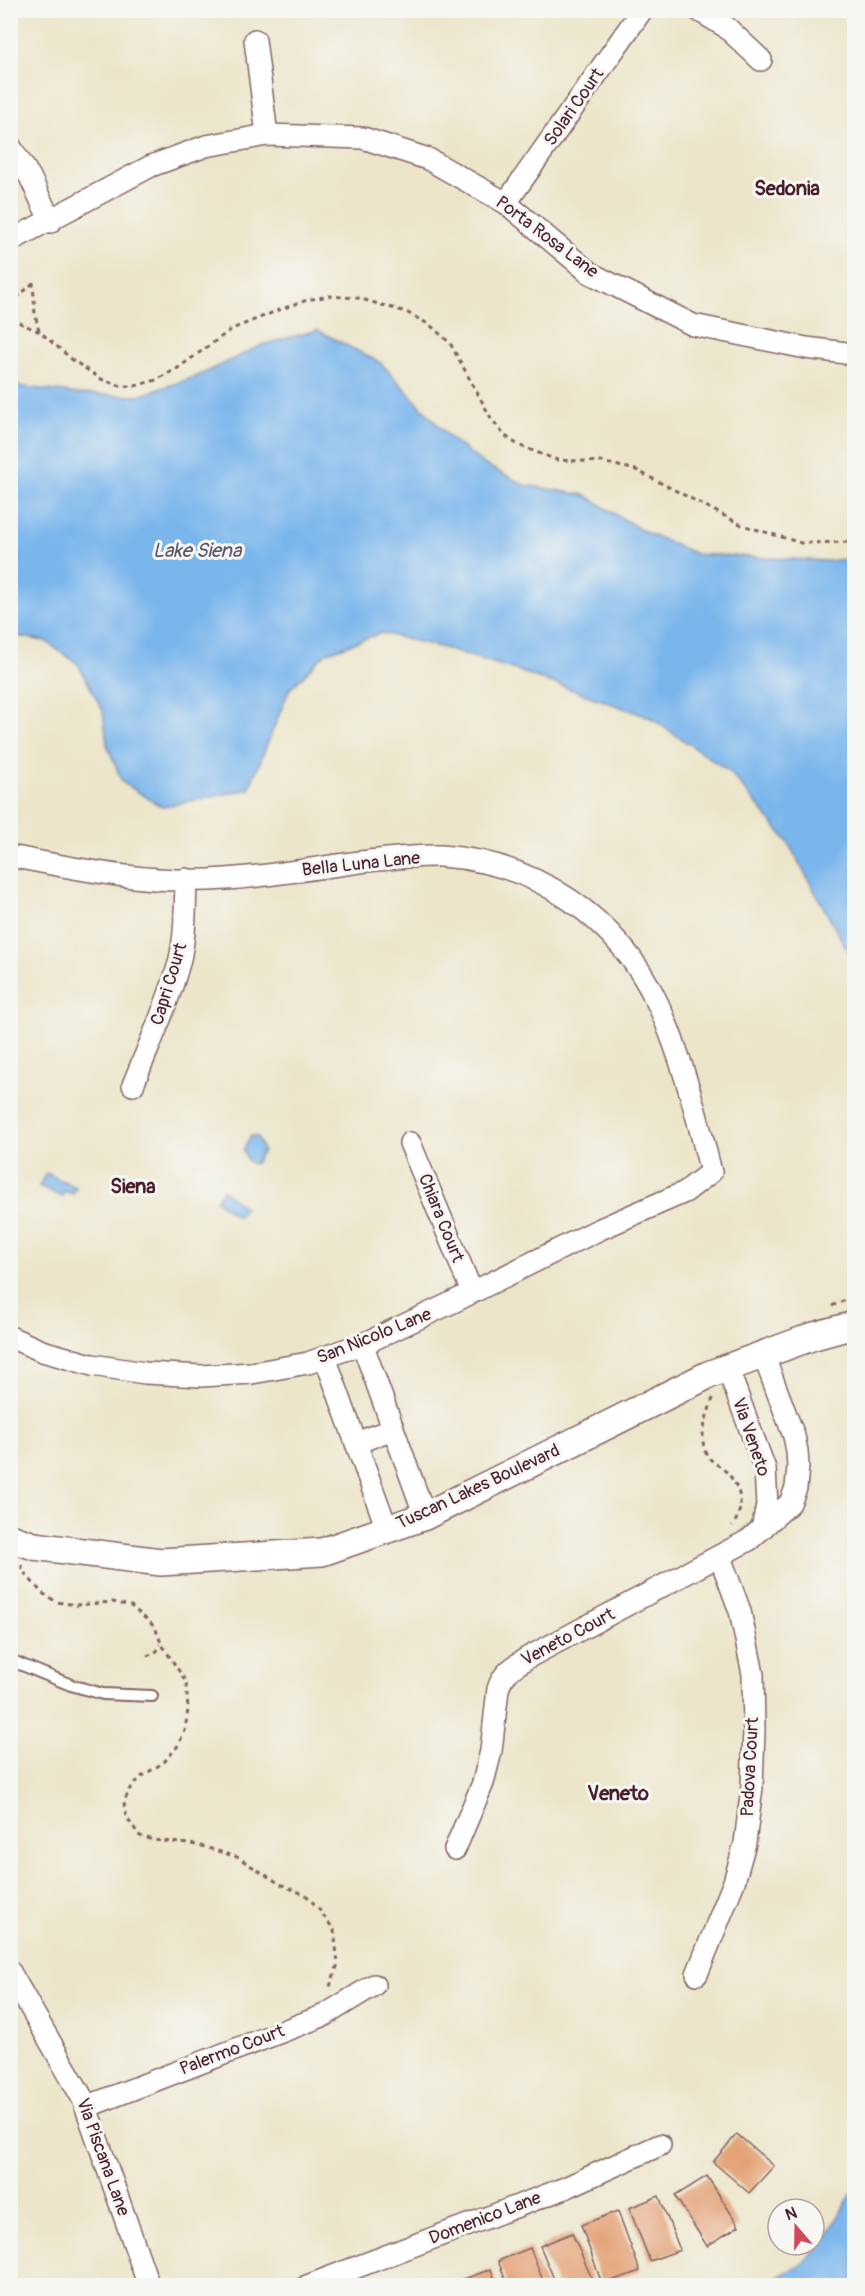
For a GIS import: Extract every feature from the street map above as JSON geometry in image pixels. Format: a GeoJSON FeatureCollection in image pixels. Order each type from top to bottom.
{"type":"FeatureCollection","features":[{"type":"Feature","properties":{"kind":"street","name":"Solari Court"},"geometry":{"type":"LineString","coordinates":[[506,203],[642,10]]}},
{"type":"Feature","properties":{"kind":"street"},"geometry":{"type":"LineString","coordinates":[[698,10],[726,27],[761,60]]}},
{"type":"Feature","properties":{"kind":"street"},"geometry":{"type":"LineString","coordinates":[[255,40],[267,135]]}},
{"type":"Feature","properties":{"kind":"street","name":"Porta Rosa Lane"},"geometry":{"type":"LineString","coordinates":[[10,241],[51,222],[151,166],[206,147],[267,135],[363,138],[428,159],[506,203],[591,273],[693,325],[806,348],[855,354]]}},
{"type":"Feature","properties":{"kind":"street"},"geometry":{"type":"LineString","coordinates":[[10,146],[30,177],[51,222]]}},
{"type":"Feature","properties":{"kind":"street","name":"Bella Luna Lane"},"geometry":{"type":"LineString","coordinates":[[10,856],[136,879],[224,880],[400,857],[441,856],[484,862],[529,876],[573,900],[608,931],[636,966],[657,1003],[674,1044],[711,1172]]}},
{"type":"Feature","properties":{"kind":"street","name":"Capri Court"},"geometry":{"type":"LineString","coordinates":[[133,1085],[158,1023],[178,963],[184,935],[186,879]]}},
{"type":"Feature","properties":{"kind":"street","name":"Chiara Court"},"geometry":{"type":"LineString","coordinates":[[410,1143],[472,1292]]}},
{"type":"Feature","properties":{"kind":"street","name":"San Nicolo Lane"},"geometry":{"type":"LineString","coordinates":[[10,1337],[42,1351],[92,1365],[145,1373],[201,1376],[252,1373],[308,1363],[362,1343],[598,1230],[684,1192],[711,1172]]}},
{"type":"Feature","properties":{"kind":"street","name":"Tuscan Lakes Boulevard"},"geometry":{"type":"LineString","coordinates":[[16,1540],[33,1546],[161,1562],[322,1552],[425,1516],[727,1367],[814,1336],[855,1326]]}},
{"type":"Feature","properties":{"kind":"street"},"geometry":{"type":"LineString","coordinates":[[362,1343],[425,1516]]}},
{"type":"Feature","properties":{"kind":"street","name":"Via Veneto"},"geometry":{"type":"LineString","coordinates":[[762,1529],[790,1503],[796,1488],[798,1467],[794,1436],[763,1354]]}},
{"type":"Feature","properties":{"kind":"street"},"geometry":{"type":"LineString","coordinates":[[325,1356],[387,1529]]}},
{"type":"Feature","properties":{"kind":"street","name":"Via Veneto"},"geometry":{"type":"LineString","coordinates":[[727,1367],[765,1469],[767,1505],[762,1529]]}},
{"type":"Feature","properties":{"kind":"street"},"geometry":{"type":"LineString","coordinates":[[356,1443],[393,1429]]}},
{"type":"Feature","properties":{"kind":"street","name":"Veneto Court"},"geometry":{"type":"LineString","coordinates":[[455,1850],[483,1784],[491,1751],[498,1689],[508,1670],[720,1557],[749,1540],[762,1529]]}},
{"type":"Feature","properties":{"kind":"street","name":"Padova Court"},"geometry":{"type":"LineString","coordinates":[[697,1974],[734,1882],[745,1843],[752,1787],[753,1674],[740,1611],[720,1557]]}},
{"type":"Feature","properties":{"kind":"street","name":"Via Piscana Lane"},"geometry":{"type":"LineString","coordinates":[[10,1972],[86,2107],[149,2286]]}},
{"type":"Feature","properties":{"kind":"street","name":"Palermo Court"},"geometry":{"type":"LineString","coordinates":[[86,2107],[325,2015],[375,1985]]}},
{"type":"Feature","properties":{"kind":"street","name":"Domenico Lane"},"geometry":{"type":"LineString","coordinates":[[307,2286],[565,2188],[660,2145]]}},
{"type":"Feature","properties":{"kind":"lane"},"geometry":{"type":"LineString","coordinates":[[10,1660],[103,1694],[152,1696]]}},
{"type":"Feature","properties":{"kind":"path"},"geometry":{"type":"LineString","coordinates":[[10,304],[33,282],[35,314],[40,332]]}},
{"type":"Feature","properties":{"kind":"path"},"geometry":{"type":"LineString","coordinates":[[10,322],[18,322],[40,332],[74,361],[101,379],[121,386],[135,386],[156,380],[178,368],[232,329],[279,310],[307,300],[329,296],[358,298],[406,312],[430,326],[450,343],[491,418],[504,435],[518,446],[557,460],[602,462],[636,470],[742,525],[801,543],[855,543]]}},
{"type":"Feature","properties":{"kind":"path"},"geometry":{"type":"LineString","coordinates":[[715,1393],[704,1424],[703,1444],[710,1460],[732,1477],[739,1490],[741,1506],[730,1528]]}},
{"type":"Feature","properties":{"kind":"path"},"geometry":{"type":"LineString","coordinates":[[16,1540],[22,1570],[42,1593],[57,1602],[76,1605],[113,1602],[131,1606],[155,1627],[161,1643],[186,1682],[188,1710],[185,1731],[177,1747],[164,1762],[141,1777],[129,1790],[124,1803],[126,1817],[140,1836],[154,1840],[198,1845],[237,1857],[280,1884],[306,1895],[334,1930],[339,1964],[327,1995]]}},
{"type":"Feature","properties":{"kind":"path"},"geometry":{"type":"LineString","coordinates":[[147,1656],[157,1651],[161,1643]]}},
{"type":"Feature","properties":{"kind":"water","name":"Lake Siena"},"geometry":{"type":"Polygon","coordinates":[[[317,330],[381,363],[449,437],[485,465],[525,485],[585,495],[641,530],[696,554],[828,561],[854,558],[854,957],[845,946],[787,841],[730,772],[649,717],[516,670],[440,647],[381,633],[326,653],[289,690],[249,789],[162,807],[122,782],[107,744],[103,711],[78,664],[45,641],[11,635],[11,385],[79,394],[138,396],[198,376],[262,345],[317,330]]]}},
{"type":"Feature","properties":{"kind":"water"},"geometry":{"type":"Polygon","coordinates":[[[251,1136],[257,1136],[263,1151],[252,1164],[243,1150],[251,1136]]]}},
{"type":"Feature","properties":{"kind":"water"},"geometry":{"type":"Polygon","coordinates":[[[46,1173],[76,1187],[73,1194],[65,1191],[62,1197],[39,1186],[46,1173]]]}},
{"type":"Feature","properties":{"kind":"water"},"geometry":{"type":"Polygon","coordinates":[[[223,1190],[245,1208],[237,1217],[216,1200],[223,1190]]]}},
{"type":"Feature","properties":{"kind":"water"},"geometry":{"type":"Polygon","coordinates":[[[854,2189],[854,2285],[763,2285],[802,2264],[809,2257],[826,2257],[826,2238],[854,2189]]]}},
{"type":"Feature","properties":{"kind":"building"},"geometry":{"type":"Polygon","coordinates":[[[737,2134],[774,2166],[749,2193],[713,2162],[737,2134]]]}},
{"type":"Feature","properties":{"kind":"building"},"geometry":{"type":"Polygon","coordinates":[[[707,2176],[739,2226],[707,2246],[675,2196],[707,2176]]]}},
{"type":"Feature","properties":{"kind":"building"},"geometry":{"type":"Polygon","coordinates":[[[659,2196],[680,2250],[650,2261],[629,2208],[659,2196]]]}},
{"type":"Feature","properties":{"kind":"building"},"geometry":{"type":"Polygon","coordinates":[[[618,2211],[640,2271],[602,2284],[581,2225],[618,2211]]]}},
{"type":"Feature","properties":{"kind":"building"},"geometry":{"type":"Polygon","coordinates":[[[572,2233],[592,2279],[576,2286],[557,2286],[540,2246],[572,2233]]]}},
{"type":"Feature","properties":{"kind":"building"},"geometry":{"type":"Polygon","coordinates":[[[530,2248],[545,2286],[508,2286],[498,2261],[530,2248]]]}},
{"type":"Feature","properties":{"kind":"building"},"geometry":{"type":"Polygon","coordinates":[[[491,2269],[497,2286],[455,2286],[454,2283],[491,2269]]]}},
{"type":"Feature","properties":{"kind":"district","name":"Sedonia"},"geometry":{"type":"Point","coordinates":[787,188]}},
{"type":"Feature","properties":{"kind":"district","name":"Siena"},"geometry":{"type":"Point","coordinates":[133,1186]}},
{"type":"Feature","properties":{"kind":"district","name":"Veneto"},"geometry":{"type":"Point","coordinates":[618,1793]}}]}
